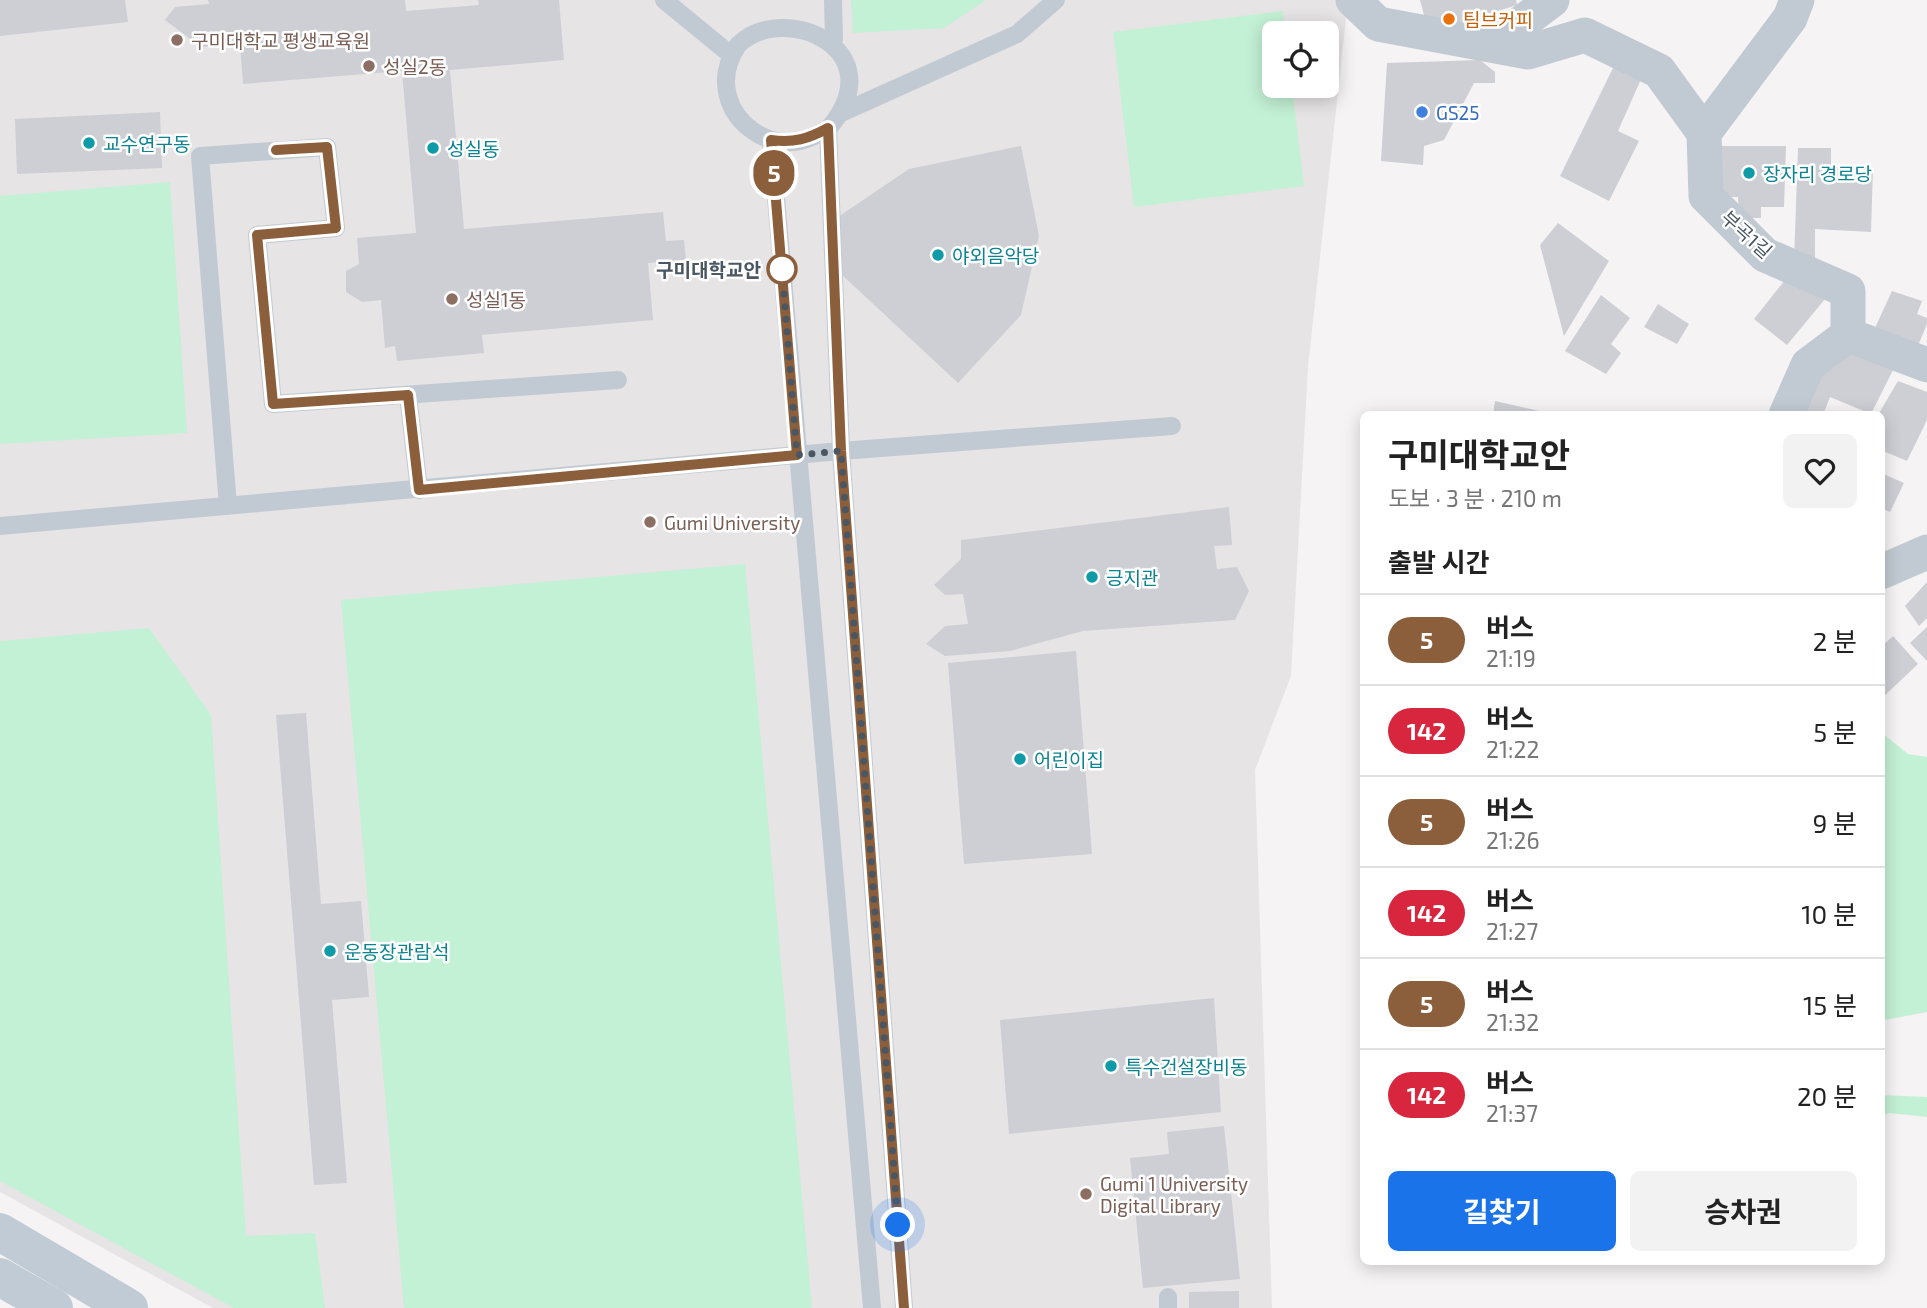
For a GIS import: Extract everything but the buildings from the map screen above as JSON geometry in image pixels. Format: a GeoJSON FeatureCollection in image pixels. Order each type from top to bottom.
{"type":"FeatureCollection","features":[{"type":"Feature","properties":{"kind":"main road"},"geometry":{"type":"LineString","coordinates":[[0,1232],[129,1308]]}},
{"type":"Feature","properties":{"kind":"main road"},"geometry":{"type":"LineString","coordinates":[[0,1277],[54,1308]]}},
{"type":"Feature","properties":{"kind":"street"},"geometry":{"type":"LineString","coordinates":[[1353,0],[1378,24],[1528,52],[1585,34],[1658,71],[1704,133],[1790,18],[1797,0]]}},
{"type":"Feature","properties":{"kind":"street"},"geometry":{"type":"LineString","coordinates":[[1492,45],[1552,0]]}},
{"type":"Feature","properties":{"kind":"street","name":"부곡1길"},"geometry":{"type":"LineString","coordinates":[[1704,133],[1706,196],[1765,255],[1848,291],[1848,335]]}},
{"type":"Feature","properties":{"kind":"street"},"geometry":{"type":"LineString","coordinates":[[1788,411],[1808,365],[1848,335],[1927,365]]}},
{"type":"Feature","properties":{"kind":"street"},"geometry":{"type":"LineString","coordinates":[[1885,570],[1927,552]]}},
{"type":"Feature","properties":{"kind":"lane"},"geometry":{"type":"LineString","coordinates":[[664,0],[731,55]]}},
{"type":"Feature","properties":{"kind":"lane"},"geometry":{"type":"LineString","coordinates":[[833,0],[834,39]]}},
{"type":"Feature","properties":{"kind":"lane"},"geometry":{"type":"LineString","coordinates":[[841,113],[1017,34],[1056,0]]}},
{"type":"Feature","properties":{"kind":"lane"},"geometry":{"type":"LineString","coordinates":[[780,20],[800,20],[819,27],[834,39],[845,56],[850,75],[848,95],[841,113],[828,128],[810,138],[791,142],[771,140],[752,131],[737,116],[728,97],[726,76],[731,55],[743,38],[760,25],[780,20]]}},
{"type":"Feature","properties":{"kind":"lane"},"geometry":{"type":"LineString","coordinates":[[828,128],[841,451],[904,1308]]}},
{"type":"Feature","properties":{"kind":"lane"},"geometry":{"type":"LineString","coordinates":[[771,140],[872,1308]]}},
{"type":"Feature","properties":{"kind":"lane"},"geometry":{"type":"LineString","coordinates":[[228,506],[200,156],[327,147],[336,228],[257,235],[273,404],[618,380]]}},
{"type":"Feature","properties":{"kind":"lane"},"geometry":{"type":"LineString","coordinates":[[408,395],[419,490]]}},
{"type":"Feature","properties":{"kind":"lane"},"geometry":{"type":"LineString","coordinates":[[0,526],[841,451],[1172,426]]}},
{"type":"Feature","properties":{"kind":"shaded area","name":"Gumi University"},"geometry":{"type":"Polygon","coordinates":[[[0,0],[1348,0],[1339,83],[1339,21],[1262,21],[1262,98],[1337,98],[1308,367],[1291,676],[1255,770],[1272,1308],[213,1308],[0,1192],[0,0]]]}},
{"type":"Feature","properties":{"kind":"green space"},"geometry":{"type":"Polygon","coordinates":[[[851,0],[986,0],[944,28],[853,33],[851,0]]]}},
{"type":"Feature","properties":{"kind":"green space"},"geometry":{"type":"Polygon","coordinates":[[[1283,11],[1284,21],[1262,21],[1262,98],[1293,98],[1304,186],[1134,207],[1113,32],[1283,11]]]}},
{"type":"Feature","properties":{"kind":"green space"},"geometry":{"type":"Polygon","coordinates":[[[170,182],[187,433],[0,444],[0,196],[170,182]]]}},
{"type":"Feature","properties":{"kind":"green space"},"geometry":{"type":"Polygon","coordinates":[[[745,564],[812,1308],[404,1308],[341,600],[745,564]]]}},
{"type":"Feature","properties":{"kind":"green space"},"geometry":{"type":"Polygon","coordinates":[[[149,628],[211,715],[246,1236],[315,1233],[325,1308],[234,1308],[0,1181],[0,641],[149,628]]]}},
{"type":"Feature","properties":{"kind":"green space"},"geometry":{"type":"Polygon","coordinates":[[[1885,735],[1908,754],[1927,757],[1927,1012],[1885,1020],[1885,735]]]}},
{"type":"Feature","properties":{"kind":"green space"},"geometry":{"type":"Polygon","coordinates":[[[1885,1095],[1927,1097],[1927,1117],[1885,1114],[1885,1095]]]}},
{"type":"Feature","properties":{"kind":"bus line","name":"5"},"geometry":{"type":"LineString","coordinates":[[276,150],[327,147],[336,228],[257,235],[273,404],[408,395],[419,490],[797,455],[771,140],[791,142],[810,138],[828,128],[841,451],[904,1308]]}},
{"type":"Feature","properties":{"kind":"place","name":"팀브커피"},"geometry":{"type":"Point","coordinates":[1449,19]}},
{"type":"Feature","properties":{"kind":"place","name":"구미대학교 평생교육원"},"geometry":{"type":"Point","coordinates":[177,40]}},
{"type":"Feature","properties":{"kind":"place","name":"성실2동"},"geometry":{"type":"Point","coordinates":[369,66]}},
{"type":"Feature","properties":{"kind":"place","name":"GS25"},"geometry":{"type":"Point","coordinates":[1422,112]}},
{"type":"Feature","properties":{"kind":"place","name":"교수연구동"},"geometry":{"type":"Point","coordinates":[89,143]}},
{"type":"Feature","properties":{"kind":"place","name":"성실동"},"geometry":{"type":"Point","coordinates":[433,148]}},
{"type":"Feature","properties":{"kind":"place","name":"장자리 경로당"},"geometry":{"type":"Point","coordinates":[1749,173]}},
{"type":"Feature","properties":{"kind":"place","name":"야외음악당"},"geometry":{"type":"Point","coordinates":[938,255]}},
{"type":"Feature","properties":{"kind":"place","name":"구미대학교안"},"geometry":{"type":"Point","coordinates":[782,269]}},
{"type":"Feature","properties":{"kind":"place","name":"성실1동"},"geometry":{"type":"Point","coordinates":[452,299]}},
{"type":"Feature","properties":{"kind":"place","name":"Gumi University"},"geometry":{"type":"Point","coordinates":[650,522]}},
{"type":"Feature","properties":{"kind":"place","name":"긍지관"},"geometry":{"type":"Point","coordinates":[1092,577]}},
{"type":"Feature","properties":{"kind":"place","name":"어린이집"},"geometry":{"type":"Point","coordinates":[1020,759]}},
{"type":"Feature","properties":{"kind":"place","name":"운동장관람석"},"geometry":{"type":"Point","coordinates":[330,951]}},
{"type":"Feature","properties":{"kind":"place","name":"특수건설장비동"},"geometry":{"type":"Point","coordinates":[1111,1066]}},
{"type":"Feature","properties":{"kind":"place","name":"Gumi 1 University Digital Library"},"geometry":{"type":"Point","coordinates":[1086,1194]}},
{"type":"Feature","properties":{"kind":"route"},"geometry":{"type":"LineString","coordinates":[[782,269],[797,455],[841,451],[898,1225]]}}]}
